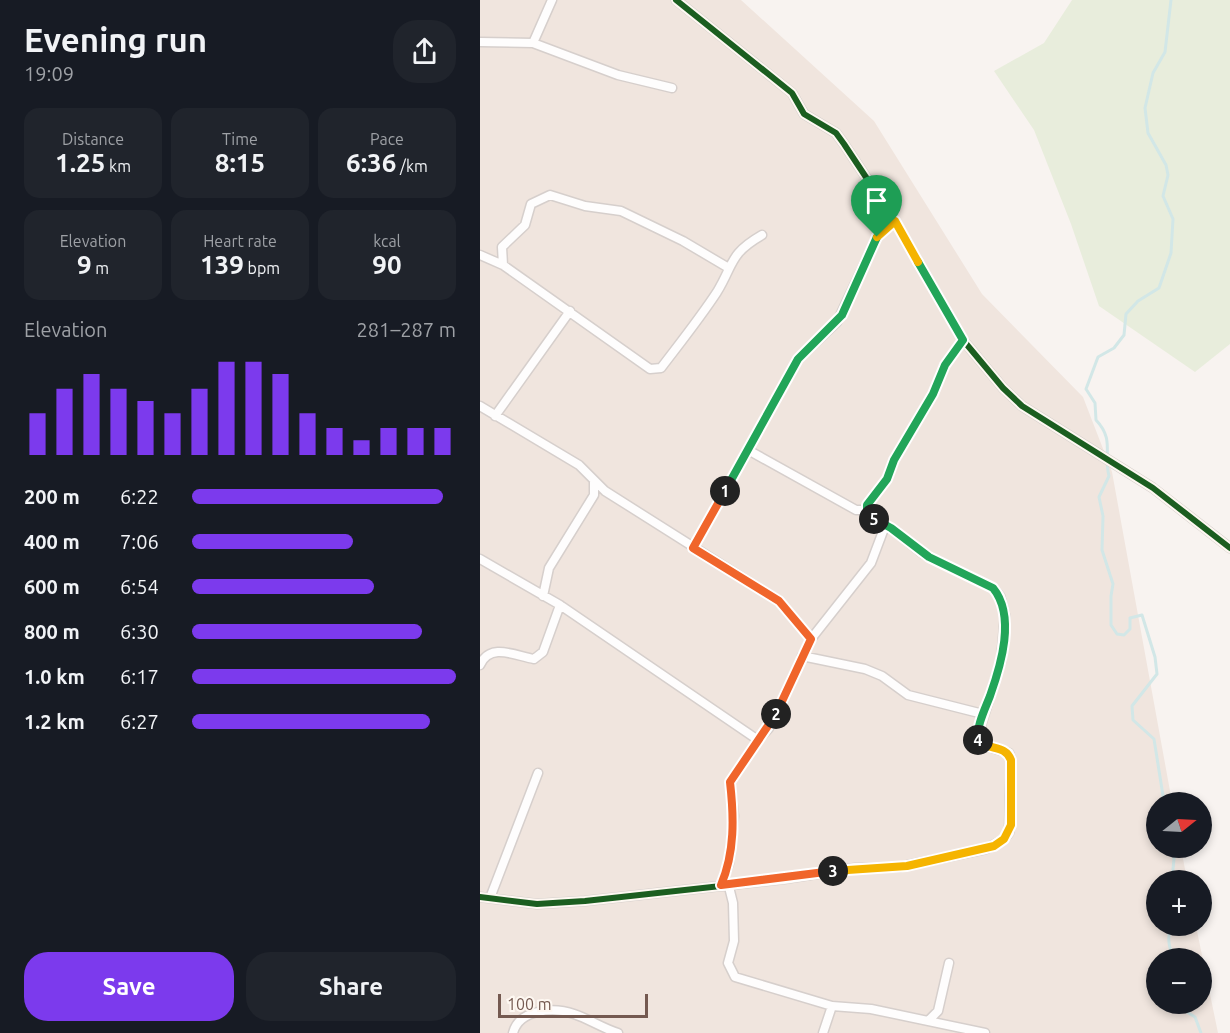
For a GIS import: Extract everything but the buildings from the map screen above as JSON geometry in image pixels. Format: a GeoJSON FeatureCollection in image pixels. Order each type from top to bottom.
{"type":"FeatureCollection","features":[{"type":"Feature","properties":{"kind":"street"},"geometry":{"type":"LineString","coordinates":[[533,43],[552,0]]}},
{"type":"Feature","properties":{"kind":"street"},"geometry":{"type":"LineString","coordinates":[[675,0],[792,93],[804,114],[836,133],[895,221],[963,340],[1003,388],[1022,406],[1153,488],[1230,548]]}},
{"type":"Feature","properties":{"kind":"street"},"geometry":{"type":"LineString","coordinates":[[480,42],[533,43],[618,75],[672,87]]}},
{"type":"Feature","properties":{"kind":"street"},"geometry":{"type":"LineString","coordinates":[[503,265],[502,247],[525,225],[531,204],[550,195],[630,214],[727,267]]}},
{"type":"Feature","properties":{"kind":"street"},"geometry":{"type":"LineString","coordinates":[[693,548],[798,359],[837,322],[877,237],[895,221]]}},
{"type":"Feature","properties":{"kind":"street"},"geometry":{"type":"LineString","coordinates":[[480,255],[503,265],[650,369],[657,370],[661,368],[718,290],[727,267],[748,243],[762,235]]}},
{"type":"Feature","properties":{"kind":"street"},"geometry":{"type":"LineString","coordinates":[[495,416],[570,311]]}},
{"type":"Feature","properties":{"kind":"street"},"geometry":{"type":"LineString","coordinates":[[480,897],[552,903],[784,879],[855,868],[907,866],[986,849],[1004,839],[1011,825],[1011,760],[1009,753],[979,742],[977,738],[1001,661],[1005,615],[1000,596],[988,585],[922,553],[896,531],[870,516],[867,510],[867,505],[887,479],[894,460],[933,394],[945,365],[963,340]]}},
{"type":"Feature","properties":{"kind":"street"},"geometry":{"type":"LineString","coordinates":[[480,406],[579,465],[605,491],[779,601],[811,639]]}},
{"type":"Feature","properties":{"kind":"street"},"geometry":{"type":"LineString","coordinates":[[748,450],[856,510],[867,510]]}},
{"type":"Feature","properties":{"kind":"street"},"geometry":{"type":"LineString","coordinates":[[543,596],[549,568],[594,495],[594,482]]}},
{"type":"Feature","properties":{"kind":"street"},"geometry":{"type":"LineString","coordinates":[[594,495],[605,491]]}},
{"type":"Feature","properties":{"kind":"street"},"geometry":{"type":"LineString","coordinates":[[885,526],[879,547],[864,573],[811,639],[769,728],[758,740],[730,782],[734,816],[725,884],[734,921],[734,941],[729,963],[735,977],[832,1006],[872,1009],[985,1033]]}},
{"type":"Feature","properties":{"kind":"street"},"geometry":{"type":"LineString","coordinates":[[480,559],[560,605],[758,740]]}},
{"type":"Feature","properties":{"kind":"street"},"geometry":{"type":"LineString","coordinates":[[481,662],[495,651],[534,659],[543,652],[560,605]]}},
{"type":"Feature","properties":{"kind":"street"},"geometry":{"type":"LineString","coordinates":[[802,656],[865,669],[882,676],[908,695],[983,714]]}},
{"type":"Feature","properties":{"kind":"street"},"geometry":{"type":"LineString","coordinates":[[490,898],[538,773]]}},
{"type":"Feature","properties":{"kind":"street"},"geometry":{"type":"LineString","coordinates":[[929,1020],[938,1011],[949,963]]}},
{"type":"Feature","properties":{"kind":"street"},"geometry":{"type":"LineString","coordinates":[[823,1033],[832,1006]]}},
{"type":"Feature","properties":{"kind":"street"},"geometry":{"type":"LineString","coordinates":[[513,1033],[519,1021],[528,1015],[557,1011],[572,1013],[618,1033]]}},
{"type":"Feature","properties":{"kind":"shaded area"},"geometry":{"type":"Polygon","coordinates":[[[480,0],[741,0],[874,121],[982,294],[1083,397],[1112,472],[1170,792],[1146,792],[1146,858],[1183,858],[1185,870],[1146,870],[1146,936],[1198,936],[1201,948],[1146,948],[1146,1014],[1212,1014],[1212,1004],[1218,1033],[480,1033],[480,0]]]}},
{"type":"Feature","properties":{"kind":"green space"},"geometry":{"type":"Polygon","coordinates":[[[1072,0],[1230,0],[1230,344],[1195,372],[1099,306],[1071,224],[1034,130],[994,71],[1044,43],[1072,0]]]}},
{"type":"Feature","properties":{"kind":"waterway"},"geometry":{"type":"LineString","coordinates":[[1162,792],[1154,739],[1133,720],[1132,706],[1157,674],[1155,657],[1142,615],[1130,618],[1130,629],[1124,635],[1117,634],[1111,625],[1113,584],[1102,550],[1103,516],[1099,497],[1109,476],[1107,440],[1102,427],[1096,420],[1095,403],[1086,389],[1098,357],[1114,348],[1124,335],[1126,314],[1138,301],[1159,288],[1171,253],[1173,219],[1163,196],[1168,175],[1166,165],[1148,133],[1145,108],[1153,73],[1165,52],[1171,0]]}},
{"type":"Feature","properties":{"kind":"waterway"},"geometry":{"type":"LineString","coordinates":[[1173,870],[1174,858]]}},
{"type":"Feature","properties":{"kind":"waterway"},"geometry":{"type":"LineString","coordinates":[[1169,936],[1170,948]]}},
{"type":"Feature","properties":{"kind":"waterway"},"geometry":{"type":"LineString","coordinates":[[1190,1014],[1195,1017],[1201,1033]]}},
{"type":"Feature","properties":{"kind":"cycle path"},"geometry":{"type":"LineString","coordinates":[[676,0],[792,93],[804,114],[836,133],[895,221],[963,340],[1003,388],[1022,406],[1153,488],[1230,548]]}},
{"type":"Feature","properties":{"kind":"cycle path"},"geometry":{"type":"LineString","coordinates":[[480,897],[537,904],[585,901],[784,879],[855,868],[899,867],[986,849],[1004,839],[1009,833],[1011,760],[1009,753],[983,745],[977,738],[1001,661],[1005,615],[1000,596],[993,588],[922,553],[891,528],[870,516],[867,505],[887,479],[894,460],[933,394],[945,365],[963,340]]}},
{"type":"Feature","properties":{"kind":"route"},"geometry":{"type":"LineString","coordinates":[[895,221],[963,340],[950,356],[933,394],[894,460],[887,479],[867,505],[867,510],[870,516],[891,528],[922,553],[993,588],[1000,596],[1005,615],[1001,661],[977,738],[983,745],[1009,753],[1011,760],[1011,825],[1004,839],[994,846],[977,852],[892,868],[855,868],[784,879],[721,885],[729,863],[734,816],[730,782],[758,740],[769,728],[811,639],[786,606],[693,548],[798,359],[842,315],[877,237],[895,221]]}}]}
